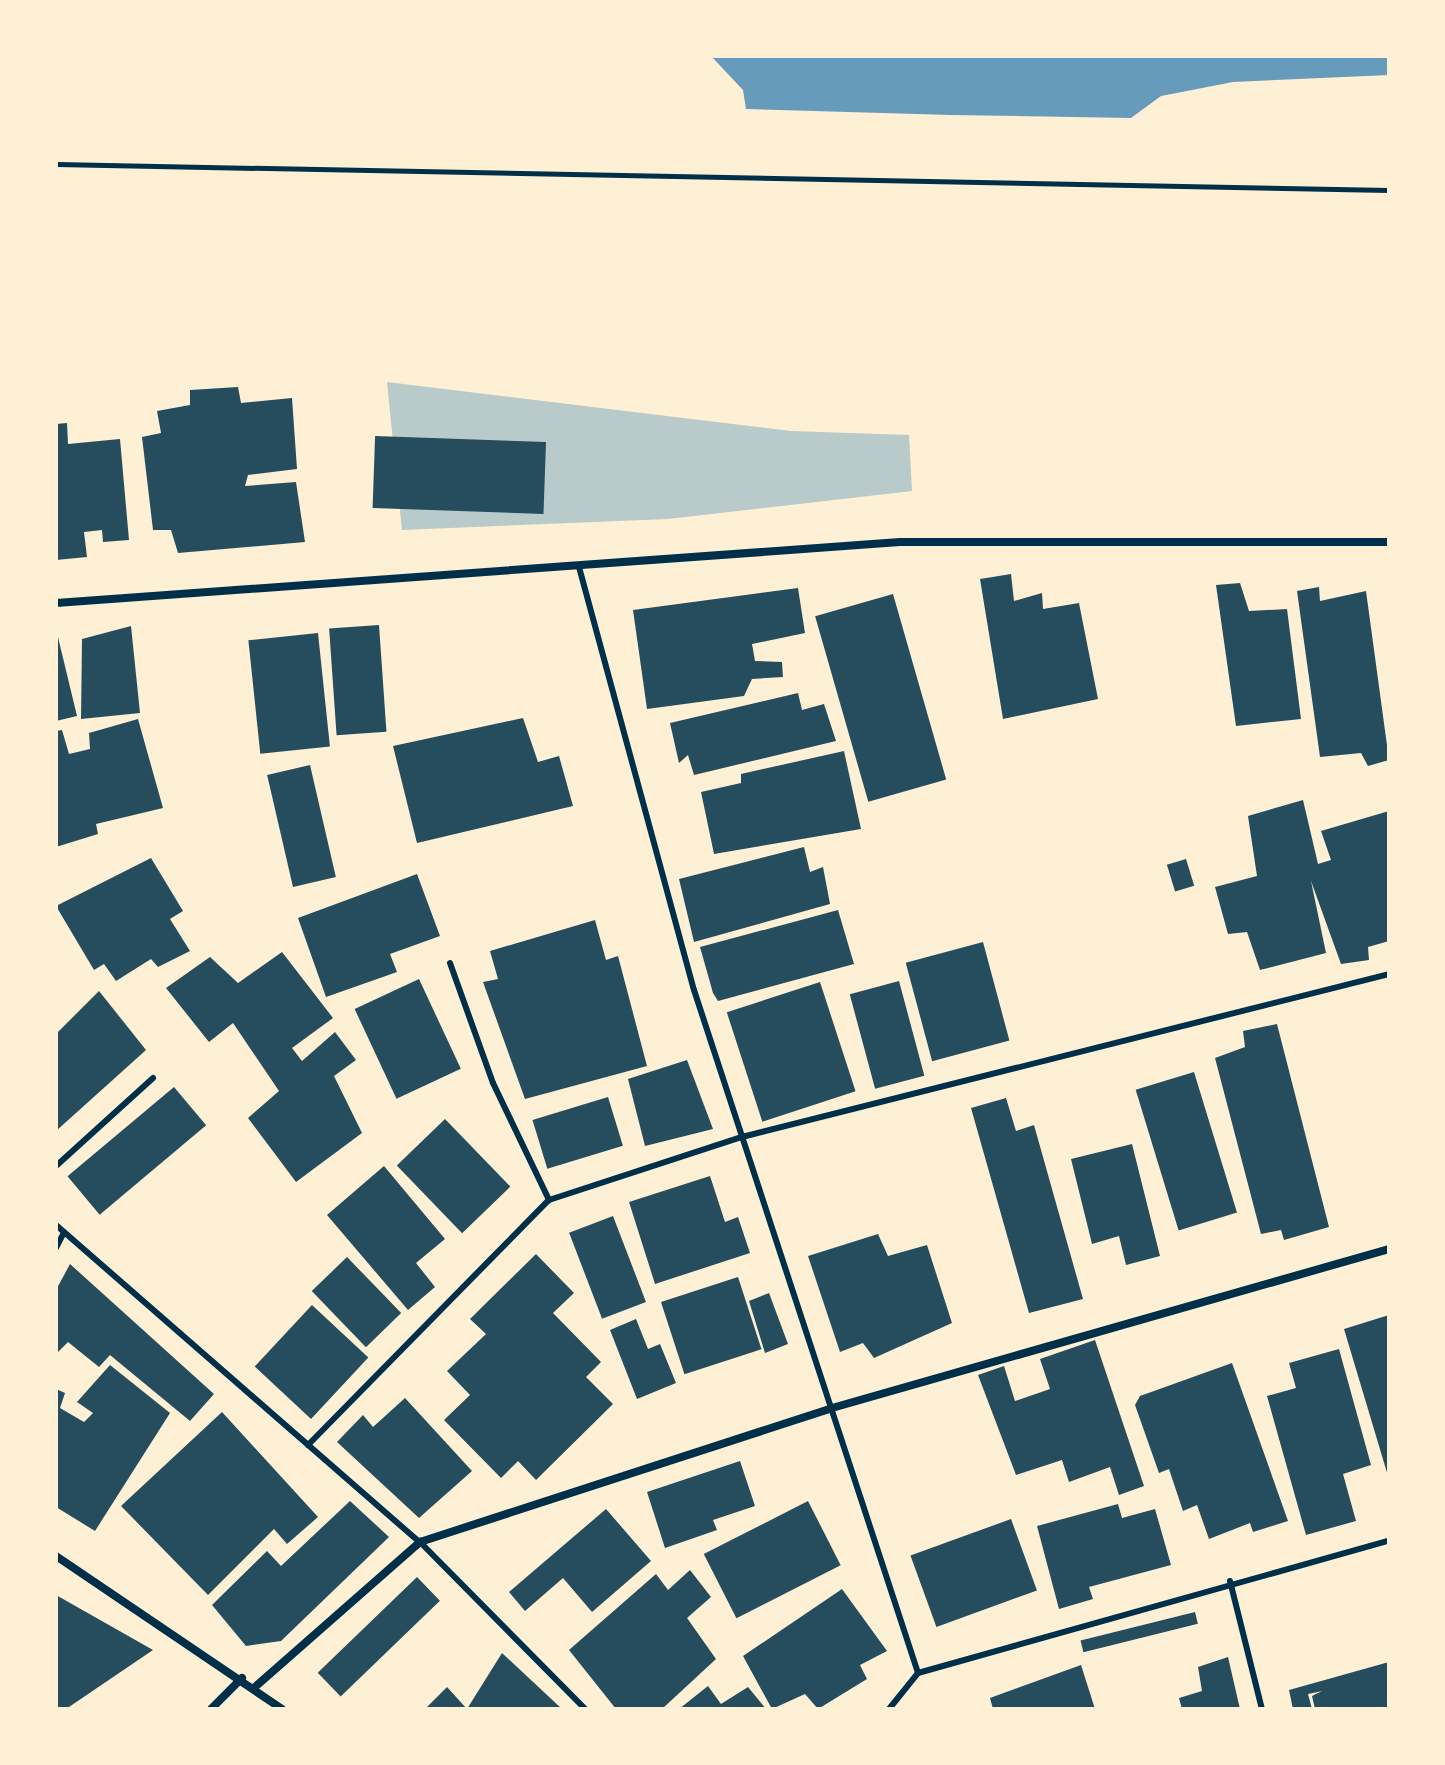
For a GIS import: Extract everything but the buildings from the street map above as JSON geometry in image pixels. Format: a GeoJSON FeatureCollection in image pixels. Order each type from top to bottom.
{"type":"FeatureCollection","features":[{"type":"Feature","properties":{"kind":"street"},"geometry":{"type":"LineString","coordinates":[[56,603],[900,542],[1389,542]]}},
{"type":"Feature","properties":{"kind":"street"},"geometry":{"type":"LineString","coordinates":[[255,1687],[420,1542],[832,1408],[1389,1249]]}},
{"type":"Feature","properties":{"kind":"street"},"geometry":{"type":"LineString","coordinates":[[56,1556],[242,1678],[282,1709]]}},
{"type":"Feature","properties":{"kind":"street"},"geometry":{"type":"LineString","coordinates":[[211,1709],[242,1678]]}},
{"type":"Feature","properties":{"kind":"lane"},"geometry":{"type":"LineString","coordinates":[[579,567],[742,1137],[918,1673]]}},
{"type":"Feature","properties":{"kind":"lane"},"geometry":{"type":"LineString","coordinates":[[450,963],[493,1083],[549,1200]]}},
{"type":"Feature","properties":{"kind":"lane"},"geometry":{"type":"LineString","coordinates":[[308,1445],[549,1200],[742,1137],[1389,974]]}},
{"type":"Feature","properties":{"kind":"lane"},"geometry":{"type":"LineString","coordinates":[[56,1166],[153,1078]]}},
{"type":"Feature","properties":{"kind":"lane"},"geometry":{"type":"LineString","coordinates":[[56,1225],[420,1542],[585,1709]]}},
{"type":"Feature","properties":{"kind":"lane"},"geometry":{"type":"LineString","coordinates":[[56,1248],[63,1234]]}},
{"type":"Feature","properties":{"kind":"lane"},"geometry":{"type":"LineString","coordinates":[[889,1709],[918,1673],[1230,1581],[1389,1541]]}},
{"type":"Feature","properties":{"kind":"lane"},"geometry":{"type":"LineString","coordinates":[[1230,1581],[1262,1709]]}},
{"type":"Feature","properties":{"kind":"path"},"geometry":{"type":"LineString","coordinates":[[56,164],[1389,190]]}},
{"type":"Feature","properties":{"kind":"shaded area"},"geometry":{"type":"Polygon","coordinates":[[[387,382],[791,431],[909,435],[912,491],[668,519],[402,530],[387,382]]]}},
{"type":"Feature","properties":{"kind":"water"},"geometry":{"type":"Polygon","coordinates":[[[711,56],[1389,56],[1389,75],[1233,82],[1161,96],[1131,118],[951,115],[746,109],[743,90],[711,56]]]}}]}
